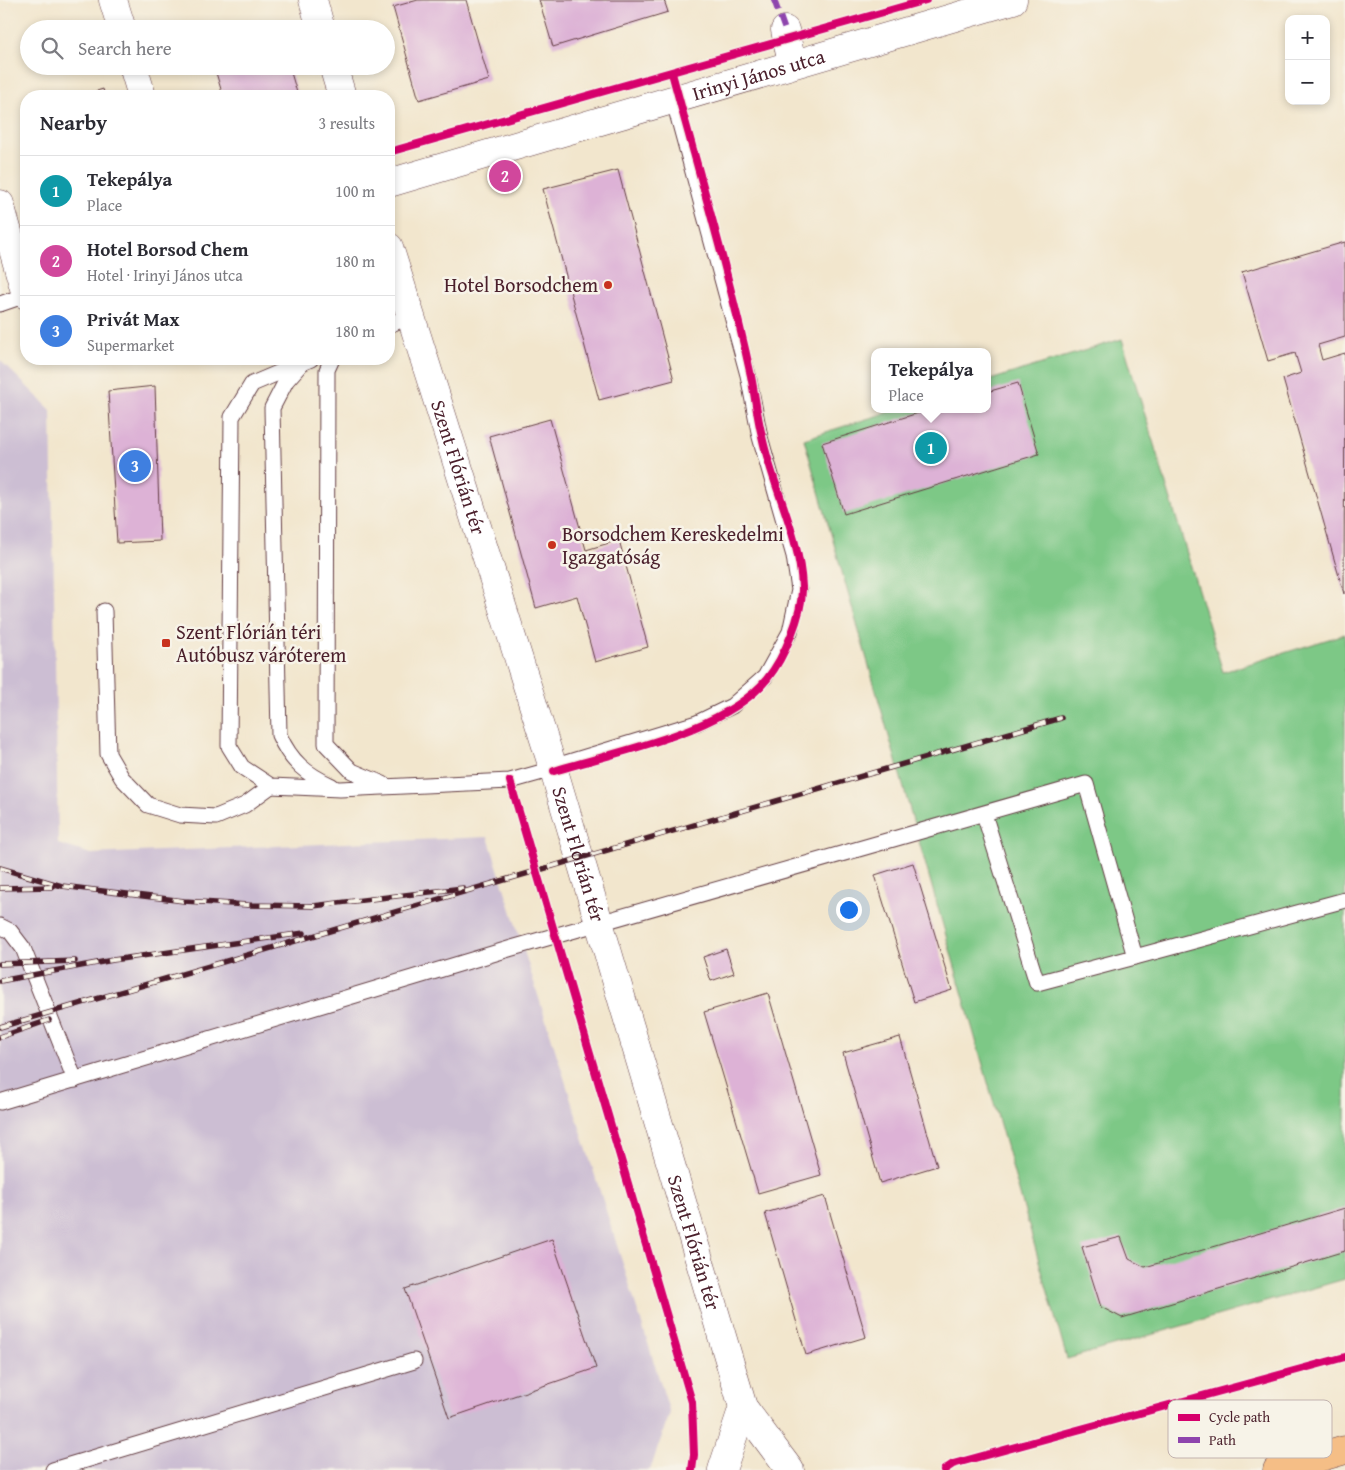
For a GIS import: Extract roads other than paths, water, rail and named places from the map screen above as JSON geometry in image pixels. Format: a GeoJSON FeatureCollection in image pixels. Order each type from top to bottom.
{"type":"FeatureCollection","features":[{"type":"Feature","properties":{"kind":"main road"},"geometry":{"type":"LineString","coordinates":[[1332,1454],[1345,1450]]}},
{"type":"Feature","properties":{"kind":"main road"},"geometry":{"type":"LineString","coordinates":[[1277,1470],[1318,1458]]}},
{"type":"Feature","properties":{"kind":"street"},"geometry":{"type":"LineString","coordinates":[[113,0],[119,20]]}},
{"type":"Feature","properties":{"kind":"street"},"geometry":{"type":"LineString","coordinates":[[313,0],[319,20]]}},
{"type":"Feature","properties":{"kind":"street","name":"Irinyi János utca"},"geometry":{"type":"LineString","coordinates":[[395,181],[1012,0]]}},
{"type":"Feature","properties":{"kind":"street"},"geometry":{"type":"LineString","coordinates":[[784,30],[792,64]]}},
{"type":"Feature","properties":{"kind":"street"},"geometry":{"type":"LineString","coordinates":[[136,75],[140,90]]}},
{"type":"Feature","properties":{"kind":"street"},"geometry":{"type":"LineString","coordinates":[[336,75],[340,90]]}},
{"type":"Feature","properties":{"kind":"street"},"geometry":{"type":"LineString","coordinates":[[0,204],[20,274]]}},
{"type":"Feature","properties":{"kind":"street","name":"Szent Flórián tér"},"geometry":{"type":"LineString","coordinates":[[395,291],[399,321],[449,431],[553,768],[743,1407],[790,1470]]}},
{"type":"Feature","properties":{"kind":"street"},"geometry":{"type":"LineString","coordinates":[[722,1470],[743,1407]]}},
{"type":"Feature","properties":{"kind":"lane"},"geometry":{"type":"LineString","coordinates":[[295,365],[252,384],[232,416],[229,746],[242,767],[272,786],[340,789],[510,781],[697,723],[732,706],[765,677],[790,632],[799,590],[794,556],[760,437],[748,375],[673,98]]}},
{"type":"Feature","properties":{"kind":"lane"},"geometry":{"type":"LineString","coordinates":[[0,304],[20,297]]}},
{"type":"Feature","properties":{"kind":"lane"},"geometry":{"type":"LineString","coordinates":[[301,365],[286,381],[272,408],[279,735],[288,754],[312,777],[340,789]]}},
{"type":"Feature","properties":{"kind":"lane"},"geometry":{"type":"LineString","coordinates":[[329,365],[327,370],[326,744],[352,771],[389,787]]}},
{"type":"Feature","properties":{"kind":"lane"},"geometry":{"type":"LineString","coordinates":[[104,611],[108,754],[122,778],[148,805],[180,815],[216,817],[245,805],[272,786]]}},
{"type":"Feature","properties":{"kind":"lane"},"geometry":{"type":"LineString","coordinates":[[0,1102],[599,924],[1086,784],[1135,957]]}},
{"type":"Feature","properties":{"kind":"lane"},"geometry":{"type":"LineString","coordinates":[[984,814],[1037,984],[1345,900]]}},
{"type":"Feature","properties":{"kind":"lane"},"geometry":{"type":"LineString","coordinates":[[0,926],[10,931],[23,948],[75,1080]]}},
{"type":"Feature","properties":{"kind":"lane"},"geometry":{"type":"LineString","coordinates":[[54,1470],[414,1361]]}},
{"type":"Feature","properties":{"kind":"railway"},"geometry":{"type":"LineString","coordinates":[[0,1027],[1061,718]]}},
{"type":"Feature","properties":{"kind":"railway"},"geometry":{"type":"LineString","coordinates":[[0,868],[62,886],[184,901],[248,905],[313,906],[463,888]]}},
{"type":"Feature","properties":{"kind":"railway"},"geometry":{"type":"LineString","coordinates":[[0,888],[52,887]]}},
{"type":"Feature","properties":{"kind":"railway"},"geometry":{"type":"LineString","coordinates":[[0,981],[113,960],[304,933]]}},
{"type":"Feature","properties":{"kind":"railway"},"geometry":{"type":"LineString","coordinates":[[0,964],[75,961]]}},
{"type":"Feature","properties":{"kind":"railway"},"geometry":{"type":"LineString","coordinates":[[0,1037],[49,1020]]}},
{"type":"Feature","properties":{"kind":"place","name":"Hotel Borsod Chem"},"geometry":{"type":"Point","coordinates":[505,176]}},
{"type":"Feature","properties":{"kind":"place","name":"Hotel Borsodchem"},"geometry":{"type":"Point","coordinates":[608,285]}},
{"type":"Feature","properties":{"kind":"place","name":"Tekepálya"},"geometry":{"type":"Point","coordinates":[931,448]}},
{"type":"Feature","properties":{"kind":"place","name":"Privát Max"},"geometry":{"type":"Point","coordinates":[135,466]}},
{"type":"Feature","properties":{"kind":"place","name":"Borsodchem Kereskedelmi Igazgatóság"},"geometry":{"type":"Point","coordinates":[552,545]}},
{"type":"Feature","properties":{"kind":"place","name":"Szent Flórián téri Autóbusz váróterem"},"geometry":{"type":"Point","coordinates":[166,643]}}]}
